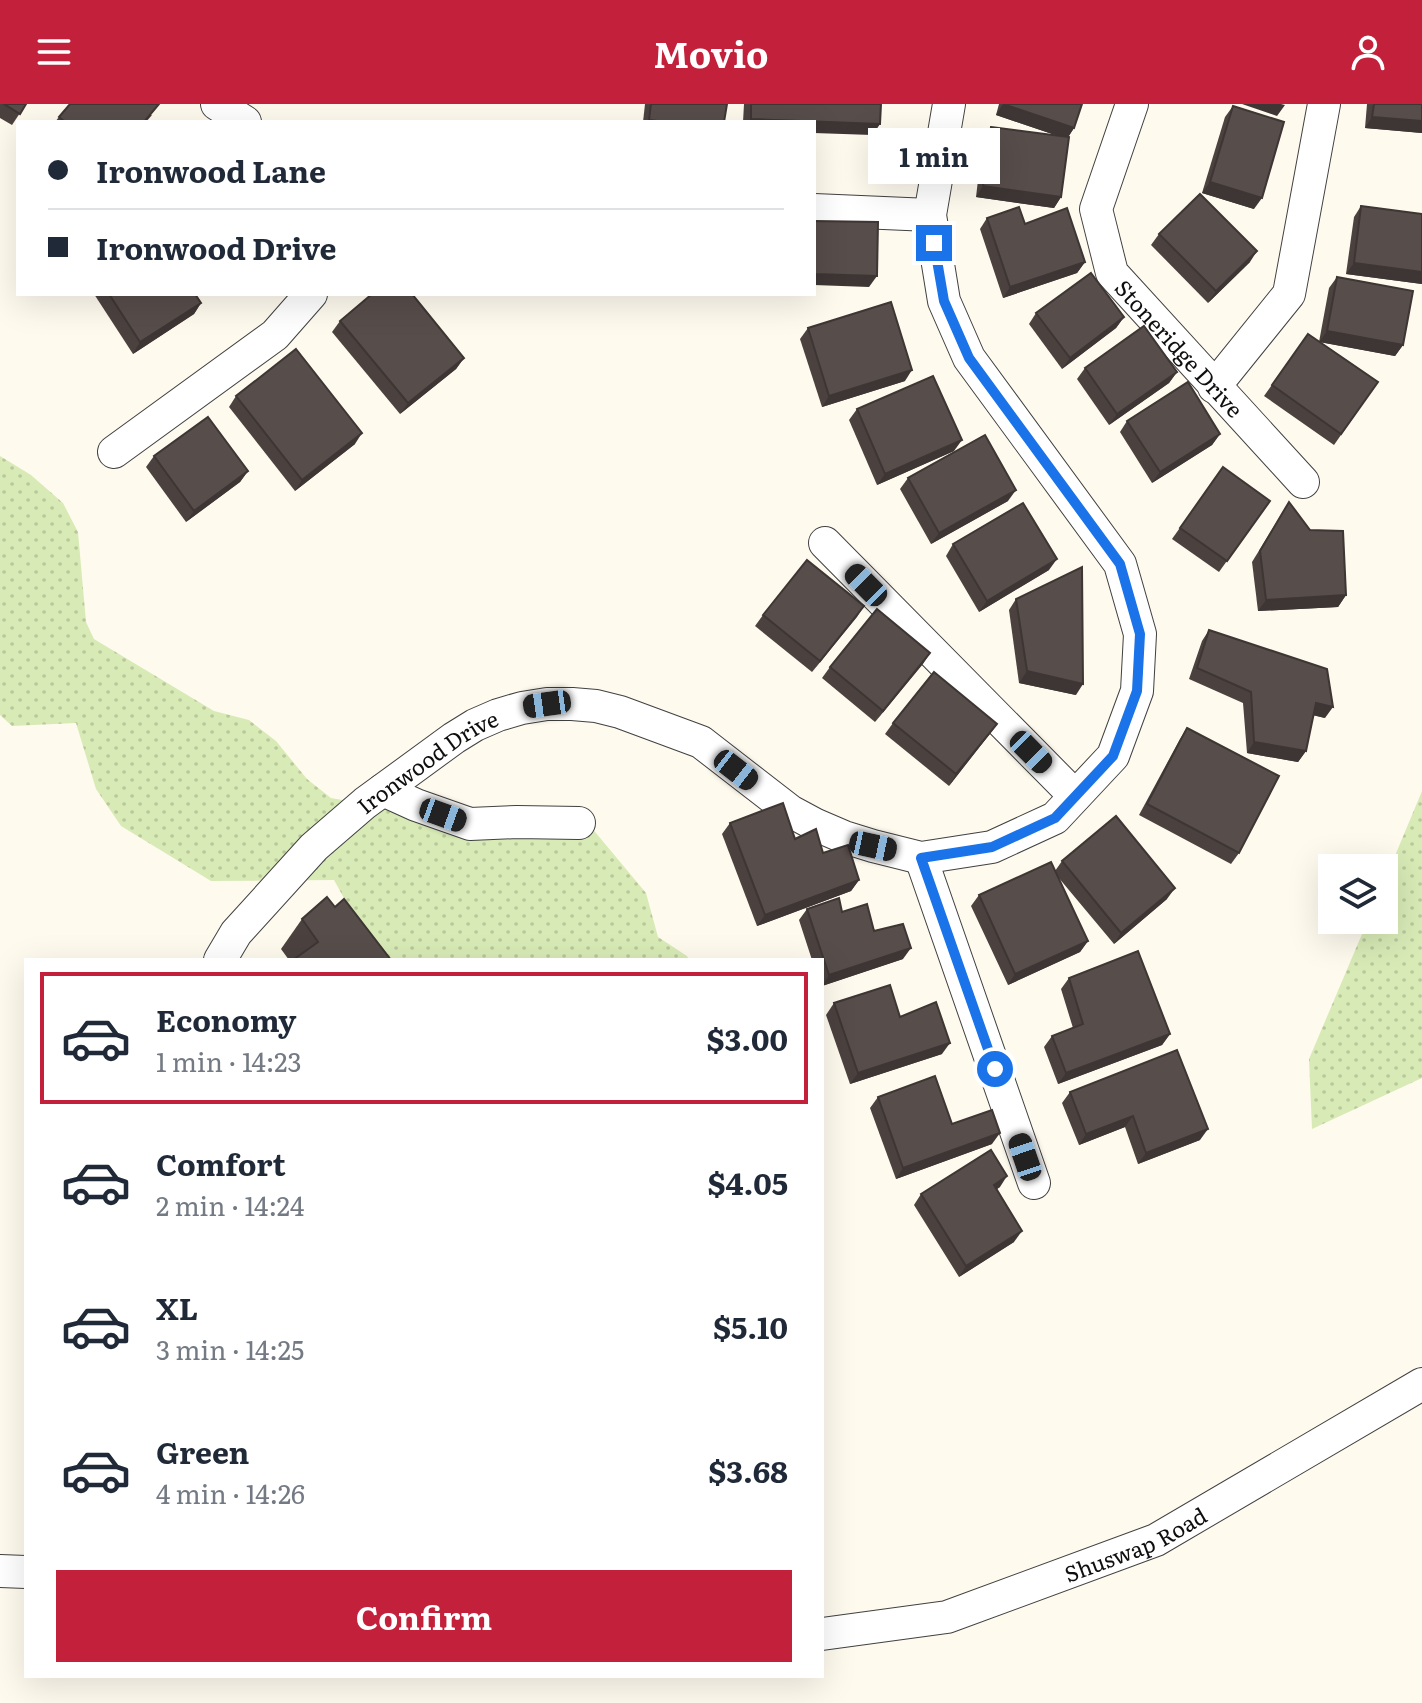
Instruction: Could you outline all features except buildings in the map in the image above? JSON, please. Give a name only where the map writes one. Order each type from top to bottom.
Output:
[{"type":"street","points":[[217,104],[242,120]]},
{"type":"street","name":"Ironwood Drive","points":[[221,958],[236,933],[314,847],[446,743],[475,725],[522,708],[547,704],[596,706],[701,742],[790,811],[816,825],[844,837],[921,858],[992,847],[1055,818],[1113,756],[1137,691],[1140,634],[1120,564],[969,358],[944,301],[930,215],[949,104]]},
{"type":"street","name":"Stoneridge Drive","points":[[1132,104],[1096,209],[1112,273],[1303,482]]},
{"type":"street","points":[[1214,387],[1289,294],[1324,104]]},
{"type":"street","points":[[816,210],[930,215]]},
{"type":"street","points":[[114,452],[275,335],[309,296]]},
{"type":"street","points":[[825,543],[1075,796]]},
{"type":"street","points":[[383,790],[470,824],[579,823]]},
{"type":"street","points":[[921,858],[1034,1183]]},
{"type":"street","name":"Shuswap Road","points":[[824,1634],[947,1617],[1156,1540],[1422,1384]]},
{"type":"street","points":[[0,1571],[24,1572]]},
{"type":"green space","points":[[0,456],[31,475],[63,503],[78,532],[86,622],[94,639],[214,711],[249,720],[276,741],[307,779],[331,798],[409,812],[591,827],[646,893],[658,937],[688,958],[377,958],[334,880],[211,881],[121,826],[96,789],[76,723],[12,726],[0,715]]},
{"type":"green space","points":[[1422,791],[1422,1078],[1312,1129],[1309,1059],[1362,934],[1398,934],[1396,854]]},
{"type":"route","points":[[934,243],[944,301],[969,358],[1120,564],[1140,634],[1137,691],[1113,756],[1055,818],[992,847],[921,858],[995,1069]]}]
